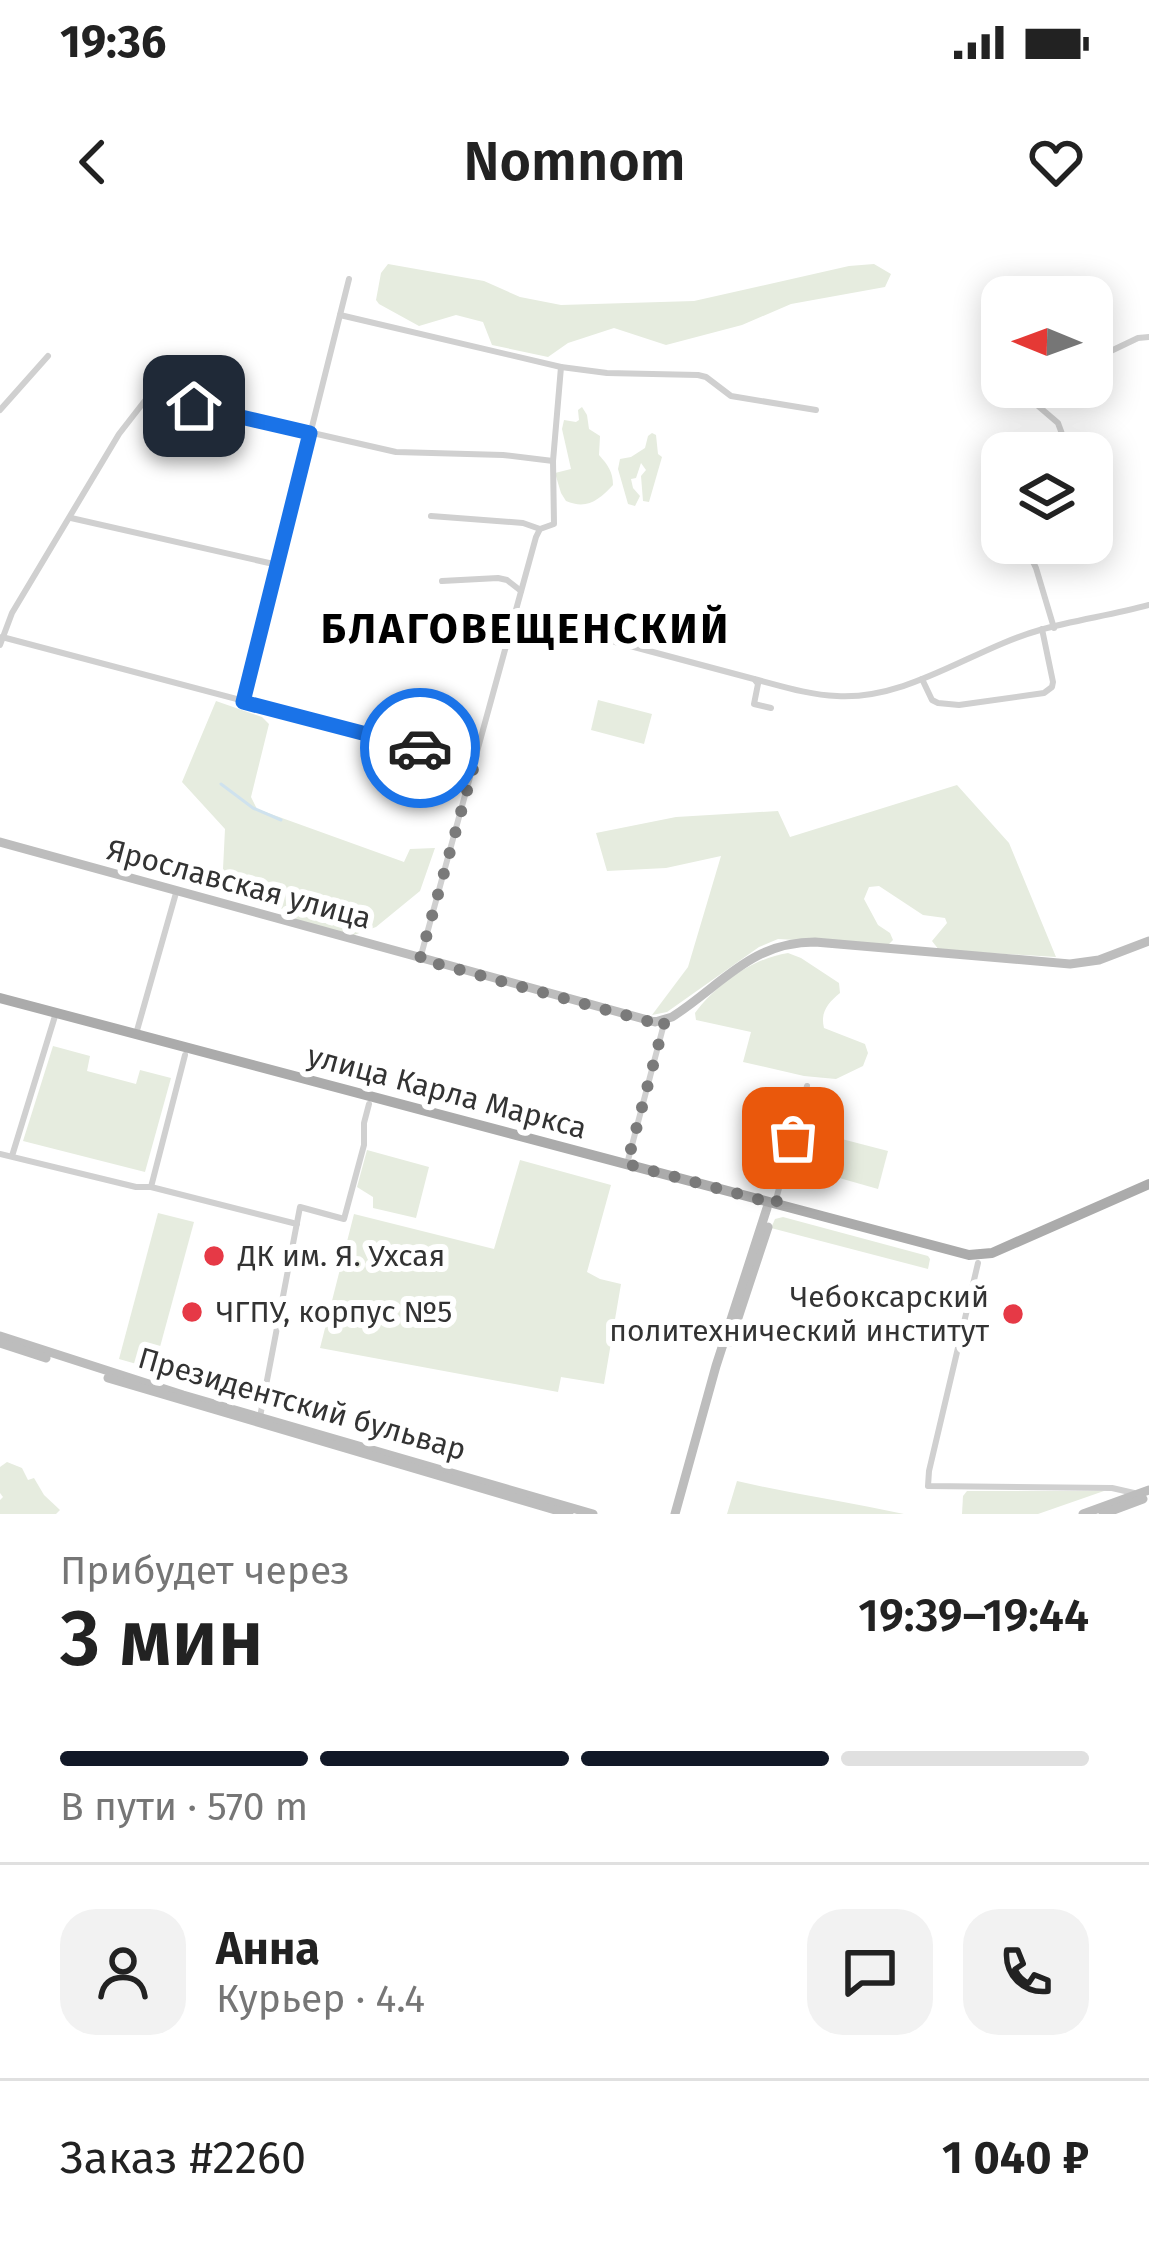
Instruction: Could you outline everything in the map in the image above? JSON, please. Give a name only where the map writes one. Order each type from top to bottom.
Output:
[{"type":"main road","name":"улица Карла Маркса","points":[[0,998],[185,1055],[977,1260]]},
{"type":"main road","name":"улица Карла Маркса","points":[[52,1013],[370,1101]]},
{"type":"main road","points":[[977,1260],[989,1262],[1149,1188]]},
{"type":"street","points":[[243,702],[350,279]]},
{"type":"street","points":[[340,315],[561,367],[706,377],[731,396],[816,410]]},
{"type":"street","points":[[1113,350],[1149,337]]},
{"type":"street","points":[[0,410],[48,356]]},
{"type":"street","points":[[431,516],[524,523],[540,529],[554,524],[553,461],[561,367]]},
{"type":"street","points":[[475,762],[113,664],[1,641],[12,614],[119,434],[141,403],[155,397],[396,452],[553,461]]},
{"type":"street","points":[[1040,408],[1061,432]]},
{"type":"street","points":[[71,518],[278,565]]},
{"type":"street","points":[[420,959],[540,529]]},
{"type":"street","points":[[1034,564],[1054,628]]},
{"type":"street","points":[[442,581],[498,578],[521,591]]},
{"type":"street","points":[[514,615],[814,694],[851,697],[884,692],[1042,629],[1149,605]]},
{"type":"street","points":[[922,678],[932,700],[949,705],[1044,693],[1053,682],[1042,629]]},
{"type":"street","points":[[754,679],[758,684],[754,704],[771,708]]},
{"type":"street","name":"Ярославская улица","points":[[0,842],[647,1021],[665,1020]]},
{"type":"street","points":[[136,1034],[176,893]]},
{"type":"street","points":[[626,1167],[665,1020],[759,953],[782,944],[815,942],[1070,964],[1099,960],[1149,941]]},
{"type":"street","points":[[12,1157],[52,1013]]},
{"type":"street","points":[[151,1186],[185,1055]]},
{"type":"street","points":[[677,1514],[806,1086]]},
{"type":"street","points":[[259,1420],[300,1207],[344,1219],[364,1145],[370,1101]]},
{"type":"street","points":[[0,1154],[297,1224]]},
{"type":"street","points":[[977,1260],[928,1486],[1112,1488],[1146,1494]]},
{"type":"street","name":"Президентский бульвар","points":[[0,1339],[569,1514]]},
{"type":"street","name":"Президентский бульвар","points":[[291,1430],[592,1514]]},
{"type":"street","points":[[1083,1514],[1146,1494]]},
{"type":"street","points":[[1102,1514],[1146,1494]]},
{"type":"shaded area","points":[[388,264],[484,281],[520,297],[561,305],[694,301],[849,266],[874,264],[891,274],[885,287],[791,304],[742,325],[666,345],[614,328],[568,343],[548,357],[492,345],[483,322],[456,315],[419,326],[379,304],[381,273]]},
{"type":"shaded area","points":[[582,407],[589,429],[600,436],[599,455],[613,485],[586,504],[566,501],[555,473],[571,469],[562,429],[564,420],[579,420]]},
{"type":"shaded area","points":[[652,433],[662,457],[649,502],[643,501],[641,476],[646,470],[641,463],[636,478],[631,479],[640,496],[635,506],[628,504],[618,469],[620,459],[645,448]]},
{"type":"shaded area","points":[[598,700],[652,714],[644,744],[591,730]]},
{"type":"shaded area","points":[[216,701],[262,717],[269,724],[251,797],[257,809],[404,862],[410,849],[435,848],[420,891],[376,927],[351,936],[294,921],[280,907],[222,889],[225,829],[182,782]]},
{"type":"shaded area","points":[[957,785],[1009,843],[1056,957],[939,950],[932,941],[947,923],[945,918],[923,915],[879,886],[869,887],[864,899],[878,925],[890,933],[893,940],[888,945],[778,939],[759,947],[667,1012],[652,1015],[688,967],[721,856],[666,868],[607,871],[596,833],[676,817],[778,811],[790,837]]},
{"type":"shaded area","points":[[788,953],[839,983],[840,993],[824,1013],[824,1028],[865,1044],[868,1053],[863,1066],[836,1079],[743,1062],[751,1032],[696,1020],[695,1013],[704,1002],[736,974]]},
{"type":"shaded area","points":[[53,1046],[90,1056],[87,1071],[136,1084],[140,1070],[171,1078],[145,1172],[23,1141]]},
{"type":"shaded area","points":[[807,1130],[888,1151],[878,1189],[797,1166]]},
{"type":"shaded area","points":[[367,1150],[429,1167],[416,1218],[373,1208],[373,1197],[357,1187]]},
{"type":"shaded area","points":[[520,1160],[611,1185],[587,1272],[621,1284],[604,1384],[561,1377],[558,1392],[320,1348],[354,1214],[494,1249]]},
{"type":"shaded area","points":[[158,1213],[194,1222],[154,1369],[119,1359]]},
{"type":"shaded area","points":[[783,1217],[928,1256],[928,1269],[771,1228],[775,1219]]},
{"type":"shaded area","points":[[7,1462],[22,1468],[28,1480],[34,1478],[60,1510],[56,1514],[0,1514],[0,1467]]},
{"type":"shaded area","points":[[737,1481],[778,1490],[904,1514],[727,1514]]},
{"type":"shaded area","points":[[967,1491],[1104,1491],[1038,1514],[962,1514]]},
{"type":"waterway","points":[[221,784],[253,808],[281,820]]},
{"type":"way so far","points":[[420,748],[475,762],[420,959],[647,1021],[665,1020],[627,1164],[776,1204],[793,1138]]},
{"type":"place","name":"ДК им. Я. Ухсая","points":[[214,1256]]},
{"type":"place","name":"ЧГПУ, корпус №5","points":[[192,1312]]},
{"type":"place","name":"Чебоксарский политехнический институт","points":[[1013,1314]]},
{"type":"district","name":"БЛАГОВЕЩЕНСКИЙ","points":[[526,628]]},
{"type":"route","points":[[194,406],[310,433],[243,702],[420,748]]}]
